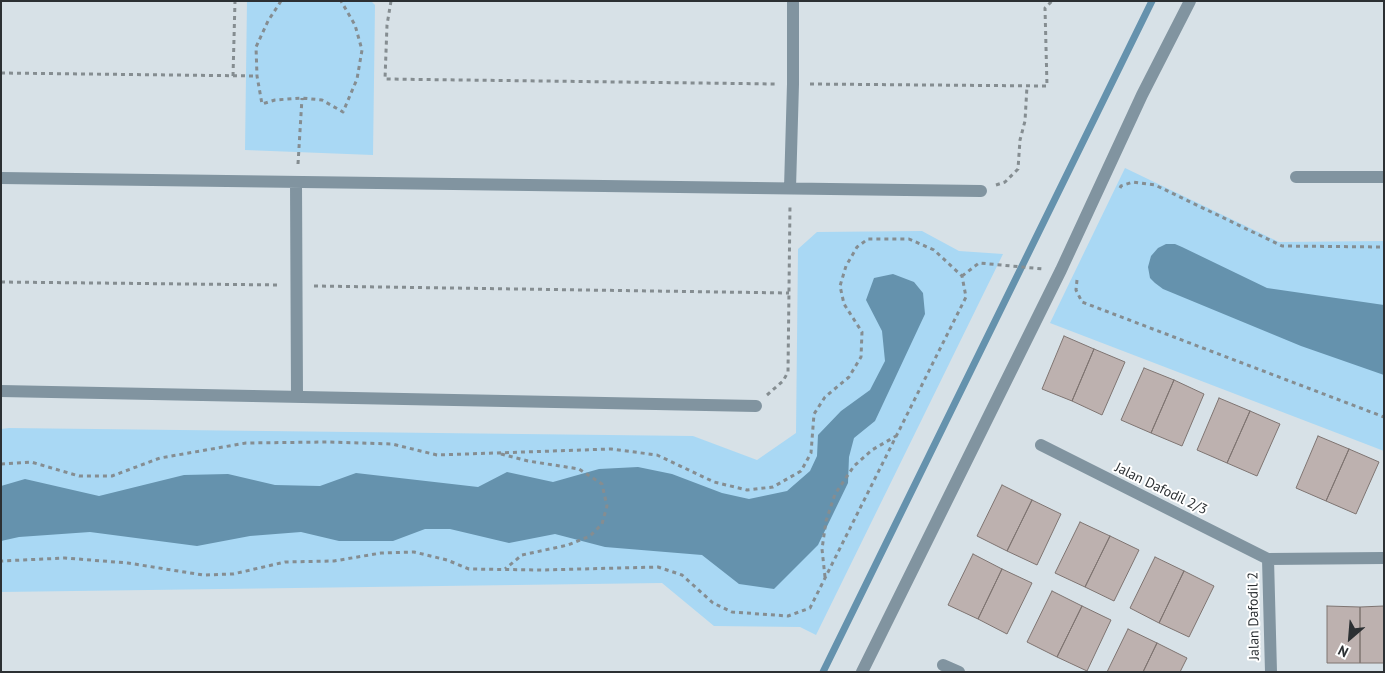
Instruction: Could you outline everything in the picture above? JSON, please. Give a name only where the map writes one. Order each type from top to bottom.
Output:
[{"type":"street","points":[[790,188],[793,1]]},
{"type":"street","points":[[862,672],[1061,270],[1142,95],[1190,1]]},
{"type":"street","points":[[1296,177],[1384,176]]},
{"type":"street","points":[[1,178],[981,191]]},
{"type":"street","points":[[296,182],[297,397]]},
{"type":"street","points":[[1,391],[756,406]]},
{"type":"street","name":"Jalan Dafodil 2/3","points":[[1041,445],[1268,558]]},
{"type":"street","points":[[1268,558],[1384,558]]},
{"type":"street","name":"Jalan Dafodil 2","points":[[1268,558],[1271,672]]},
{"type":"street","points":[[944,665],[959,672]]},
{"type":"path","points":[[233,76],[235,1]]},
{"type":"path","points":[[281,1],[268,21],[256,47],[257,76],[262,104],[275,100],[302,98],[322,100],[343,112],[357,78],[362,50],[355,25],[341,1]]},
{"type":"path","points":[[391,1],[387,24],[385,79],[1027,86],[1046,86],[1045,8],[1052,1]]},
{"type":"path","points":[[1,72],[257,76]]},
{"type":"path","points":[[981,191],[1005,182],[1018,169],[1020,140],[1025,121],[1027,86]]},
{"type":"path","points":[[296,182],[302,98]]},
{"type":"path","points":[[1116,195],[1121,186],[1133,182],[1155,185],[1282,246],[1384,248]]},
{"type":"path","points":[[756,406],[783,381],[788,372],[790,188]]},
{"type":"path","points":[[1,464],[31,462],[79,476],[112,476],[160,458],[246,443],[336,442],[392,444],[437,455],[611,449],[657,455],[714,482],[747,490],[773,486],[801,471],[811,453],[814,414],[825,397],[849,378],[861,357],[862,332],[844,304],[840,286],[846,266],[857,247],[868,239],[909,239],[934,250],[962,276],[966,297],[810,608],[788,616],[732,612],[713,603],[682,574],[658,567],[469,569],[447,560],[414,552],[381,553],[334,561],[285,562],[233,574],[203,575],[128,563],[65,558],[1,561]]},
{"type":"path","points":[[962,276],[979,262],[1051,270]]},
{"type":"path","points":[[1079,272],[1076,290],[1082,302],[1384,416]]},
{"type":"path","points":[[1,282],[789,293]]},
{"type":"path","points":[[825,578],[822,549],[826,521],[835,494],[854,466],[872,450],[896,436]]},
{"type":"path","points":[[498,453],[528,461],[580,469],[602,484],[607,506],[602,524],[590,536],[568,545],[522,556],[504,570]]},
{"type":"shaded area","points":[[247,1],[371,1],[375,5],[373,155],[245,150]]},
{"type":"shaded area","points":[[1125,168],[1279,242],[1384,241],[1384,451],[1050,323]]},
{"type":"shaded area","points":[[922,231],[959,251],[1003,254],[816,635],[800,627],[714,626],[662,583],[1,592],[1,429],[693,436],[757,460],[796,433],[798,249],[817,232]]},
{"type":"shaded area","points":[[1166,244],[1175,244],[1182,247],[1267,288],[1384,305],[1384,375],[1301,346],[1163,289],[1150,278],[1148,267],[1151,256],[1158,248]]},
{"type":"shaded area","points":[[893,274],[914,282],[923,293],[925,314],[875,421],[854,438],[849,457],[848,483],[818,545],[774,589],[739,584],[702,555],[605,547],[555,534],[509,543],[450,529],[425,529],[393,541],[339,541],[301,532],[250,536],[197,546],[90,532],[19,537],[1,541],[1,486],[25,479],[99,496],[184,475],[228,474],[275,485],[320,486],[356,473],[478,487],[507,472],[553,482],[599,469],[638,467],[672,474],[722,493],[749,499],[787,491],[810,471],[817,456],[818,435],[841,411],[870,390],[885,361],[882,331],[866,300],[874,278]]},
{"type":"building","points":[[1064,336],[1094,349],[1072,401],[1042,389]]},
{"type":"building","points":[[1094,349],[1125,362],[1102,415],[1072,401]]},
{"type":"building","points":[[1144,368],[1174,380],[1151,433],[1121,420]]},
{"type":"building","points":[[1174,380],[1204,394],[1182,446],[1151,433]]},
{"type":"building","points":[[1219,398],[1250,411],[1227,463],[1197,450]]},
{"type":"building","points":[[1250,411],[1280,424],[1257,476],[1227,463]]},
{"type":"building","points":[[1318,436],[1349,449],[1326,501],[1296,488]]},
{"type":"building","points":[[1349,449],[1379,462],[1356,514],[1326,501]]},
{"type":"building","points":[[1002,485],[1032,500],[1007,551],[977,536]]},
{"type":"building","points":[[1032,500],[1061,514],[1037,565],[1007,551]]},
{"type":"building","points":[[1080,522],[1110,536],[1085,587],[1055,573]]},
{"type":"building","points":[[1110,536],[1139,550],[1114,601],[1085,587]]},
{"type":"building","points":[[973,554],[1002,569],[978,619],[948,605]]},
{"type":"building","points":[[1155,557],[1184,571],[1159,623],[1130,608]]},
{"type":"building","points":[[1002,569],[1032,583],[1007,634],[978,619]]},
{"type":"building","points":[[1184,571],[1214,586],[1189,637],[1159,623]]},
{"type":"building","points":[[1052,591],[1082,606],[1057,657],[1027,642]]},
{"type":"building","points":[[1082,606],[1111,620],[1087,671],[1057,657]]},
{"type":"building","points":[[1327,606],[1360,607],[1360,663],[1327,663]]},
{"type":"building","points":[[1384,606],[1384,663],[1360,663],[1360,607]]},
{"type":"building","points":[[1128,629],[1157,643],[1143,672],[1107,672]]},
{"type":"building","points":[[1157,643],[1187,658],[1180,672],[1143,672]]},
{"type":"waterway","points":[[823,672],[1152,1]]}]
